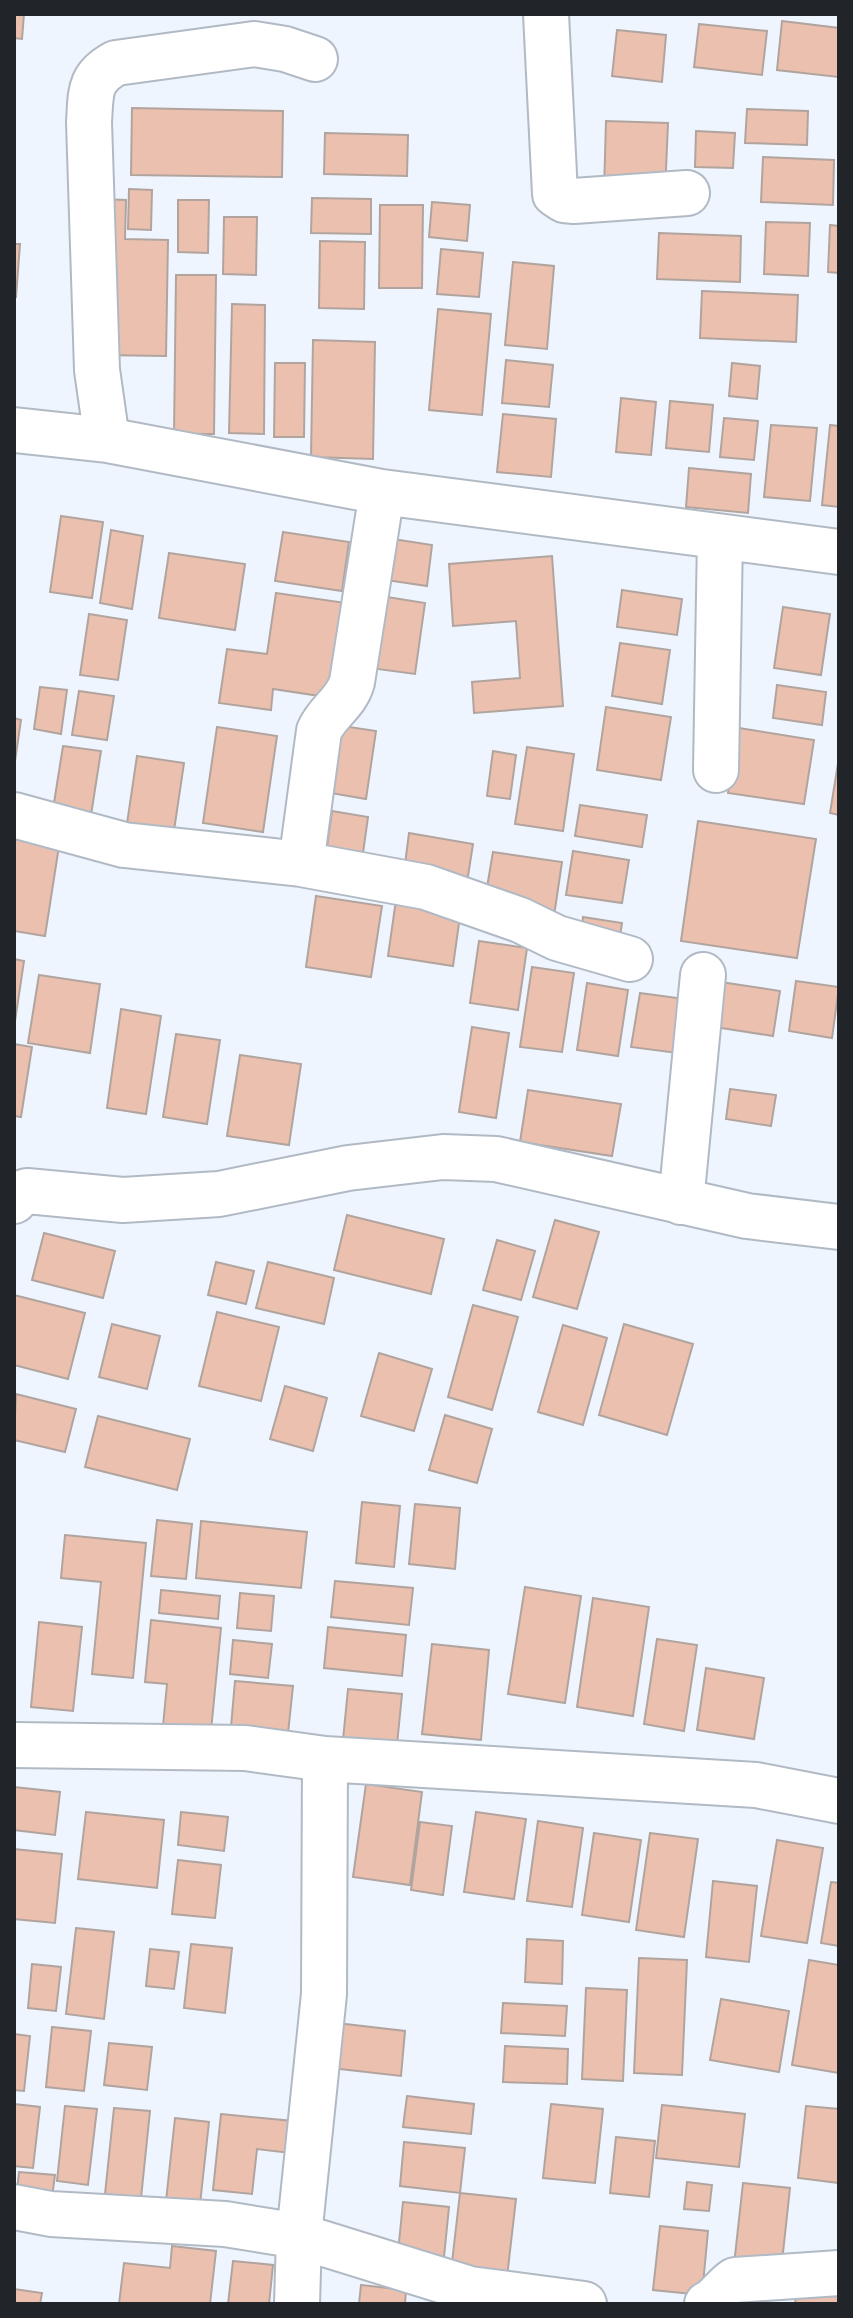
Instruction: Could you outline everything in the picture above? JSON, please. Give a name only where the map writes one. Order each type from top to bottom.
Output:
[{"type":"street","points":[[546,14],[555,194],[564,200],[574,201],[687,193]]},
{"type":"street","points":[[107,440],[97,370],[89,122],[91,92],[96,79],[116,63],[254,44],[285,49],[315,59]]},
{"type":"street","points":[[14,430],[107,440],[382,492],[839,552]]},
{"type":"street","points":[[301,864],[319,731],[325,717],[348,697],[352,682],[382,492]]},
{"type":"street","points":[[716,770],[720,537]]},
{"type":"street","points":[[14,815],[124,845],[301,864],[426,887],[520,920],[557,938],[630,959]]},
{"type":"street","points":[[681,1202],[703,975]]},
{"type":"street","points":[[14,1201],[17,1194],[27,1191],[123,1200],[219,1194],[348,1168],[471,1157],[496,1159],[747,1216],[839,1227]]},
{"type":"street","points":[[14,1745],[245,1748],[325,1759],[756,1785],[839,1801]]},
{"type":"street","points":[[297,2304],[299,2236],[324,1994],[325,1759]]},
{"type":"street","points":[[14,2207],[51,2214],[225,2224],[299,2236],[470,2289],[584,2304]]},
{"type":"street","points":[[707,2304],[735,2280],[839,2273]]},
{"type":"building","points":[[14,14],[24,14],[22,39],[14,38]]},
{"type":"building","points":[[782,21],[839,28],[838,77],[777,70]]},
{"type":"building","points":[[699,24],[767,31],[762,75],[694,67]]},
{"type":"building","points":[[617,30],[666,35],[662,82],[612,76]]},
{"type":"building","points":[[132,108],[283,111],[282,177],[131,175]]},
{"type":"building","points":[[747,109],[808,111],[807,145],[745,143]]},
{"type":"building","points":[[606,121],[668,123],[665,193],[604,191]]},
{"type":"building","points":[[696,131],[735,133],[733,168],[695,167]]},
{"type":"building","points":[[325,133],[408,135],[407,176],[324,174]]},
{"type":"building","points":[[763,157],[834,160],[833,205],[761,202]]},
{"type":"building","points":[[129,189],[152,190],[151,230],[128,229]]},
{"type":"building","points":[[312,198],[371,199],[371,234],[311,233]]},
{"type":"building","points":[[102,199],[126,200],[125,239],[168,240],[166,356],[99,355]]},
{"type":"building","points":[[178,200],[209,200],[208,253],[178,252]]},
{"type":"building","points":[[432,202],[470,205],[467,241],[429,237]]},
{"type":"building","points":[[380,205],[423,205],[422,288],[379,288]]},
{"type":"building","points":[[224,217],[257,217],[256,275],[223,274]]},
{"type":"building","points":[[766,222],[810,223],[808,276],[764,274]]},
{"type":"building","points":[[830,225],[839,226],[839,273],[828,272]]},
{"type":"building","points":[[659,233],[741,236],[740,282],[657,279]]},
{"type":"building","points":[[320,241],[365,242],[364,309],[319,308]]},
{"type":"building","points":[[14,244],[20,244],[16,297],[14,297]]},
{"type":"building","points":[[441,249],[483,253],[479,297],[437,294]]},
{"type":"building","points":[[513,262],[554,266],[547,349],[505,345]]},
{"type":"building","points":[[176,275],[216,275],[214,434],[174,434]]},
{"type":"building","points":[[702,291],[798,295],[796,342],[700,338]]},
{"type":"building","points":[[232,304],[265,305],[264,434],[229,433]]},
{"type":"building","points":[[438,309],[491,314],[482,415],[429,410]]},
{"type":"building","points":[[313,340],[375,342],[373,459],[311,457]]},
{"type":"building","points":[[506,360],[553,365],[549,407],[502,403]]},
{"type":"building","points":[[275,363],[305,363],[304,437],[274,437]]},
{"type":"building","points":[[732,363],[760,366],[757,399],[729,396]]},
{"type":"building","points":[[621,398],[656,402],[651,455],[616,452]]},
{"type":"building","points":[[670,401],[713,405],[709,452],[666,448]]},
{"type":"building","points":[[503,414],[556,419],[551,477],[497,472]]},
{"type":"building","points":[[724,418],[758,421],[754,460],[720,457]]},
{"type":"building","points":[[771,425],[817,428],[810,501],[764,497]]},
{"type":"building","points":[[830,425],[839,426],[839,507],[822,505]]},
{"type":"building","points":[[689,468],[751,474],[748,513],[686,507]]},
{"type":"building","points":[[61,516],[103,522],[92,598],[50,592]]},
{"type":"building","points":[[111,530],[143,536],[132,609],[100,603]]},
{"type":"building","points":[[283,532],[349,542],[342,591],[275,581]]},
{"type":"building","points":[[393,539],[432,545],[427,586],[386,580]]},
{"type":"building","points":[[169,553],[245,564],[235,630],[159,618]]},
{"type":"building","points":[[552,556],[563,706],[474,713],[472,682],[520,678],[516,621],[453,626],[449,564]]},
{"type":"building","points":[[622,590],[682,599],[677,635],[617,627]]},
{"type":"building","points":[[276,593],[346,603],[333,698],[273,689],[271,710],[219,703],[227,649],[267,654]]},
{"type":"building","points":[[381,596],[425,603],[415,674],[370,668]]},
{"type":"building","points":[[783,607],[830,614],[821,675],[774,668]]},
{"type":"building","points":[[89,614],[127,620],[118,680],[80,675]]},
{"type":"building","points":[[620,643],[670,650],[662,704],[612,696]]},
{"type":"building","points":[[777,685],[826,692],[822,725],[773,718]]},
{"type":"building","points":[[40,687],[67,690],[61,734],[34,729]]},
{"type":"building","points":[[79,691],[114,696],[107,740],[72,735]]},
{"type":"building","points":[[606,707],[671,717],[661,780],[597,770]]},
{"type":"building","points":[[14,718],[21,720],[14,768]]},
{"type":"building","points":[[336,725],[376,731],[366,799],[325,792]]},
{"type":"building","points":[[217,727],[277,736],[263,832],[203,823]]},
{"type":"building","points":[[739,728],[814,740],[804,804],[728,793]]},
{"type":"building","points":[[63,746],[101,751],[89,828],[51,822]]},
{"type":"building","points":[[527,747],[574,754],[563,831],[515,824]]},
{"type":"building","points":[[493,751],[516,755],[510,799],[487,796]]},
{"type":"building","points":[[137,756],[184,763],[172,844],[125,837]]},
{"type":"building","points":[[839,757],[839,815],[830,813]]},
{"type":"building","points":[[580,805],[647,815],[642,847],[575,836]]},
{"type":"building","points":[[332,811],[368,817],[362,860],[326,854]]},
{"type":"building","points":[[698,821],[816,839],[797,958],[681,941]]},
{"type":"building","points":[[409,833],[473,844],[466,889],[403,880]]},
{"type":"building","points":[[14,839],[59,846],[45,936],[14,931]]},
{"type":"building","points":[[573,851],[629,860],[622,903],[566,895]]},
{"type":"building","points":[[493,852],[562,862],[554,916],[484,905]]},
{"type":"building","points":[[316,896],[382,906],[371,977],[306,967]]},
{"type":"building","points":[[396,900],[461,909],[453,966],[388,956]]},
{"type":"building","points":[[583,917],[622,923],[618,949],[580,943]]},
{"type":"building","points":[[479,941],[527,948],[518,1010],[470,1003]]},
{"type":"building","points":[[14,959],[24,961],[14,1028]]},
{"type":"building","points":[[532,967],[574,973],[562,1052],[520,1047]]},
{"type":"building","points":[[39,975],[100,984],[90,1053],[28,1043]]},
{"type":"building","points":[[714,981],[780,991],[773,1036],[708,1026]]},
{"type":"building","points":[[796,981],[839,987],[832,1038],[789,1031]]},
{"type":"building","points":[[587,983],[628,990],[618,1056],[577,1050]]},
{"type":"building","points":[[640,993],[685,999],[677,1053],[631,1047]]},
{"type":"building","points":[[121,1009],[161,1016],[146,1114],[107,1108]]},
{"type":"building","points":[[472,1027],[509,1033],[496,1118],[459,1112]]},
{"type":"building","points":[[176,1034],[220,1040],[207,1124],[163,1117]]},
{"type":"building","points":[[14,1044],[32,1047],[21,1117],[14,1116]]},
{"type":"building","points":[[240,1055],[301,1064],[289,1145],[227,1136]]},
{"type":"building","points":[[730,1089],[776,1095],[771,1126],[726,1119]]},
{"type":"building","points":[[528,1090],[621,1104],[612,1156],[520,1142]]},
{"type":"building","points":[[347,1215],[444,1239],[431,1294],[334,1270]]},
{"type":"building","points":[[555,1220],[599,1232],[577,1309],[533,1297]]},
{"type":"building","points":[[44,1233],[115,1251],[103,1298],[32,1280]]},
{"type":"building","points":[[497,1240],[535,1251],[521,1300],[483,1290]]},
{"type":"building","points":[[216,1262],[254,1271],[246,1304],[208,1295]]},
{"type":"building","points":[[268,1262],[334,1278],[324,1324],[256,1308]]},
{"type":"building","points":[[14,1295],[85,1313],[68,1379],[14,1365]]},
{"type":"building","points":[[473,1305],[518,1317],[492,1410],[448,1397]]},
{"type":"building","points":[[217,1312],[279,1327],[261,1401],[199,1386]]},
{"type":"building","points":[[112,1324],[160,1336],[147,1389],[99,1377]]},
{"type":"building","points":[[624,1324],[693,1344],[667,1435],[599,1415]]},
{"type":"building","points":[[563,1325],[607,1338],[583,1425],[538,1412]]},
{"type":"building","points":[[379,1353],[432,1369],[414,1431],[361,1416]]},
{"type":"building","points":[[285,1386],[327,1398],[313,1451],[270,1439]]},
{"type":"building","points":[[16,1394],[76,1409],[65,1452],[14,1440]]},
{"type":"building","points":[[445,1415],[492,1429],[477,1483],[429,1470]]},
{"type":"building","points":[[98,1416],[190,1439],[177,1490],[85,1467]]},
{"type":"building","points":[[362,1502],[400,1506],[394,1567],[356,1563]]},
{"type":"building","points":[[415,1504],[460,1508],[455,1569],[409,1564]]},
{"type":"building","points":[[157,1520],[192,1524],[186,1579],[151,1576]]},
{"type":"building","points":[[201,1521],[307,1532],[301,1588],[196,1578]]},
{"type":"building","points":[[65,1535],[146,1543],[133,1678],[92,1674],[101,1582],[61,1578]]},
{"type":"building","points":[[335,1581],[413,1588],[409,1625],[331,1617]]},
{"type":"building","points":[[525,1587],[581,1596],[565,1703],[508,1694]]},
{"type":"building","points":[[161,1590],[220,1596],[218,1619],[159,1613]]},
{"type":"building","points":[[240,1593],[274,1596],[271,1631],[237,1628]]},
{"type":"building","points":[[593,1598],[649,1607],[633,1716],[577,1707]]},
{"type":"building","points":[[151,1620],[221,1628],[211,1731],[163,1726],[167,1684],[145,1682]]},
{"type":"building","points":[[39,1622],[82,1627],[73,1711],[31,1707]]},
{"type":"building","points":[[328,1627],[406,1635],[402,1676],[324,1668]]},
{"type":"building","points":[[657,1639],[697,1645],[684,1731],[644,1724]]},
{"type":"building","points":[[233,1640],[272,1644],[268,1678],[230,1674]]},
{"type":"building","points":[[432,1644],[489,1650],[481,1740],[422,1734]]},
{"type":"building","points":[[706,1668],[764,1678],[754,1739],[697,1730]]},
{"type":"building","points":[[235,1681],[293,1686],[287,1743],[230,1738]]},
{"type":"building","points":[[348,1689],[402,1694],[396,1755],[342,1750]]},
{"type":"building","points":[[366,1784],[422,1792],[410,1885],[353,1877]]},
{"type":"building","points":[[14,1787],[60,1792],[55,1835],[14,1830]]},
{"type":"building","points":[[86,1812],[164,1820],[157,1888],[78,1879]]},
{"type":"building","points":[[181,1812],[228,1817],[224,1851],[178,1845]]},
{"type":"building","points":[[476,1812],[526,1819],[514,1899],[464,1892]]},
{"type":"building","points":[[538,1821],[583,1828],[572,1907],[527,1901]]},
{"type":"building","points":[[420,1822],[452,1826],[443,1895],[411,1890]]},
{"type":"building","points":[[594,1833],[641,1840],[629,1922],[582,1915]]},
{"type":"building","points":[[650,1833],[698,1839],[684,1937],[636,1930]]},
{"type":"building","points":[[777,1840],[823,1848],[807,1943],[761,1936]]},
{"type":"building","points":[[14,1849],[62,1854],[55,1923],[14,1919]]},
{"type":"building","points":[[178,1860],[221,1865],[215,1918],[172,1914]]},
{"type":"building","points":[[713,1881],[757,1886],[749,1962],[706,1957]]},
{"type":"building","points":[[831,1882],[839,1883],[839,1946],[821,1943]]},
{"type":"building","points":[[76,1928],[114,1932],[104,2019],[66,2014]]},
{"type":"building","points":[[527,1939],[563,1941],[562,1984],[525,1982]]},
{"type":"building","points":[[191,1944],[232,1948],[225,2013],[184,2008]]},
{"type":"building","points":[[150,1949],[179,1952],[174,1989],[146,1986]]},
{"type":"building","points":[[639,1958],[687,1960],[682,2075],[634,2073]]},
{"type":"building","points":[[809,1960],[839,1965],[839,2073],[792,2065]]},
{"type":"building","points":[[32,1964],[61,1967],[56,2011],[28,2008]]},
{"type":"building","points":[[586,1988],[627,1990],[623,2081],[582,2079]]},
{"type":"building","points":[[721,1999],[789,2011],[779,2072],[710,2060]]},
{"type":"building","points":[[503,2003],[567,2006],[565,2036],[501,2033]]},
{"type":"building","points":[[328,2022],[405,2031],[401,2076],[323,2067]]},
{"type":"building","points":[[52,2027],[91,2031],[84,2091],[46,2087]]},
{"type":"building","points":[[14,2034],[30,2036],[24,2091],[14,2090]]},
{"type":"building","points":[[109,2043],[152,2047],[147,2090],[104,2085]]},
{"type":"building","points":[[505,2046],[568,2049],[567,2084],[503,2082]]},
{"type":"building","points":[[407,2096],[474,2104],[471,2134],[403,2127]]},
{"type":"building","points":[[14,2104],[40,2107],[33,2168],[14,2166]]},
{"type":"building","points":[[551,2104],[603,2109],[595,2183],[543,2178]]},
{"type":"building","points":[[662,2105],[745,2114],[739,2167],[656,2158]]},
{"type":"building","points":[[65,2106],[97,2109],[88,2185],[57,2181]]},
{"type":"building","points":[[806,2106],[839,2109],[839,2183],[798,2178]]},
{"type":"building","points":[[114,2108],[150,2111],[141,2198],[105,2194]]},
{"type":"building","points":[[221,2114],[293,2121],[290,2153],[257,2149],[252,2194],[213,2190]]},
{"type":"building","points":[[175,2118],[209,2122],[200,2204],[166,2201]]},
{"type":"building","points":[[616,2137],[655,2141],[649,2197],[610,2193]]},
{"type":"building","points":[[404,2142],[465,2148],[460,2193],[400,2186]]},
{"type":"building","points":[[19,2172],[55,2175],[51,2205],[16,2201]]},
{"type":"building","points":[[687,2182],[712,2185],[709,2211],[684,2209]]},
{"type":"building","points":[[743,2183],[790,2188],[781,2271],[734,2265]]},
{"type":"building","points":[[460,2193],[516,2199],[507,2277],[451,2271]]},
{"type":"building","points":[[403,2202],[449,2207],[443,2267],[397,2263]]},
{"type":"building","points":[[660,2226],[708,2231],[702,2295],[653,2290]]},
{"type":"building","points":[[172,2246],[216,2251],[210,2304],[119,2304],[124,2263],[170,2268]]},
{"type":"building","points":[[233,2261],[273,2265],[269,2304],[228,2304]]},
{"type":"building","points":[[797,2284],[839,2288],[839,2304],[795,2304]]},
{"type":"building","points":[[361,2285],[406,2290],[405,2304],[359,2304]]},
{"type":"building","points":[[14,2289],[42,2293],[40,2304],[14,2304]]}]
